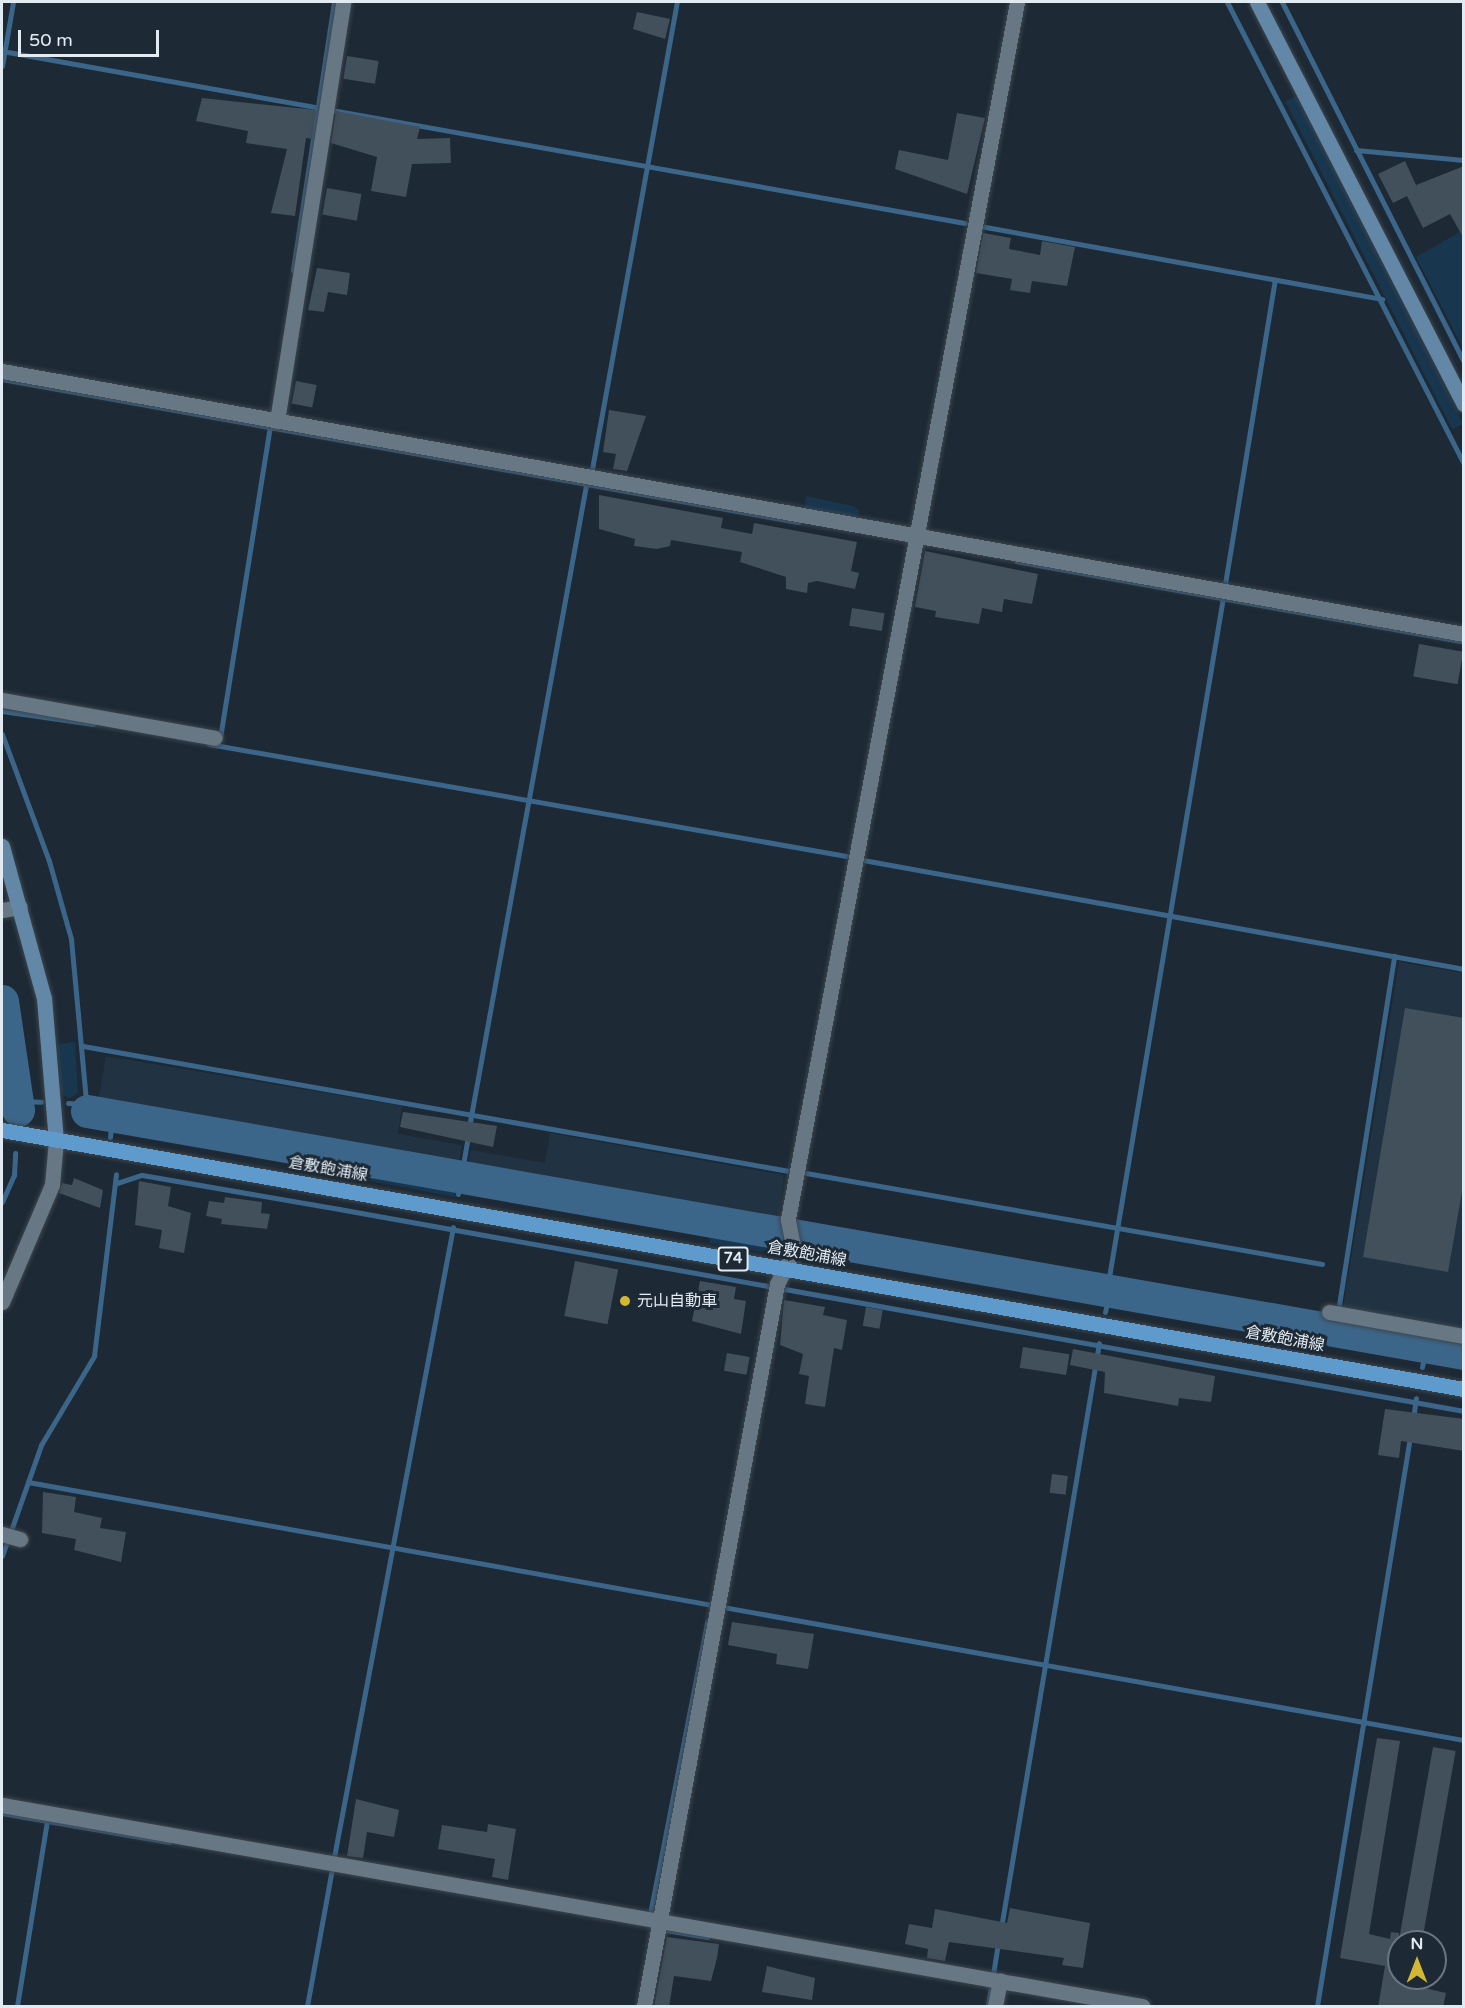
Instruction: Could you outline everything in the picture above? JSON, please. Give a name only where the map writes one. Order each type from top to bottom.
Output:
[{"type":"main road","name":"倉敷飽浦線","points":[[2,1130],[1464,1389]]},
{"type":"street","points":[[277,421],[343,2]]},
{"type":"street","points":[[644,2007],[655,1923],[719,1605],[776,1289],[795,1243],[789,1225],[915,535],[1017,2]]},
{"type":"street","points":[[1257,2],[1464,404]]},
{"type":"street","points":[[2,371],[1464,634]]},
{"type":"street","points":[[2,700],[215,738]]},
{"type":"street","points":[[2,846],[44,998],[56,1140],[52,1185],[2,1302]]},
{"type":"street","points":[[2,910],[20,907]]},
{"type":"street","points":[[1335,1313],[1464,1336]]},
{"type":"street","points":[[2,1805],[996,1987],[1142,2007]]},
{"type":"shaded area","points":[[1296,96],[1463,424],[1452,429],[1285,101]]},
{"type":"shaded area","points":[[1463,230],[1463,348],[1416,257]]},
{"type":"shaded area","points":[[806,496],[853,506],[859,510],[857,520],[804,510]]},
{"type":"shaded area","points":[[1399,962],[1463,973],[1463,1329],[1343,1308]]},
{"type":"shaded area","points":[[75,1042],[78,1093],[69,1099],[61,1092],[57,1044]]},
{"type":"shaded area","points":[[106,1056],[402,1106],[398,1134],[462,1145],[459,1163],[98,1102]]},
{"type":"shaded area","points":[[550,1133],[784,1175],[778,1224],[506,1175],[506,1170],[469,1163],[471,1150],[545,1163]]},
{"type":"shaded area","points":[[372,1169],[458,1183],[455,1197],[370,1181]]},
{"type":"shaded area","points":[[711,1228],[752,1234],[778,1243],[763,1252],[709,1243]]},
{"type":"building","points":[[637,12],[670,19],[665,39],[633,29]]},
{"type":"building","points":[[347,56],[379,61],[375,84],[343,79]]},
{"type":"building","points":[[202,98],[316,110],[312,139],[306,138],[295,216],[271,213],[287,149],[246,143],[248,131],[196,121]]},
{"type":"building","points":[[336,111],[420,127],[417,139],[450,138],[451,163],[412,164],[406,197],[371,191],[377,157],[331,143]]},
{"type":"building","points":[[957,113],[985,118],[967,194],[895,169],[899,150],[948,160]]},
{"type":"building","points":[[1405,161],[1416,185],[1464,166],[1464,239],[1450,214],[1423,228],[1407,196],[1393,203],[1378,174]]},
{"type":"building","points":[[327,188],[361,194],[357,221],[322,215]]},
{"type":"building","points":[[983,233],[1011,238],[1009,249],[1040,255],[1042,241],[1075,247],[1067,286],[1032,281],[1030,293],[1010,290],[1012,279],[976,273]]},
{"type":"building","points":[[317,268],[350,273],[347,295],[328,292],[324,312],[308,310]]},
{"type":"building","points":[[296,381],[317,385],[312,408],[292,404]]},
{"type":"building","points":[[609,410],[646,416],[627,471],[613,469],[616,454],[603,452]]},
{"type":"building","points":[[599,495],[723,518],[721,528],[752,534],[754,523],[857,542],[851,571],[859,573],[855,589],[817,581],[808,583],[807,593],[786,589],[786,577],[740,562],[742,552],[671,540],[670,546],[657,549],[634,546],[635,539],[599,529]]},
{"type":"building","points":[[925,551],[1038,574],[1032,604],[1004,599],[1002,612],[982,608],[979,624],[935,617],[936,611],[915,607]]},
{"type":"building","points":[[852,608],[885,613],[882,631],[849,626]]},
{"type":"building","points":[[1419,644],[1463,652],[1458,684],[1413,676]]},
{"type":"building","points":[[1405,1008],[1464,1018],[1464,1180],[1448,1272],[1363,1257]]},
{"type":"building","points":[[403,1112],[497,1126],[493,1147],[400,1127]]},
{"type":"building","points":[[74,1178],[103,1190],[100,1208],[59,1193],[62,1183],[72,1185]]},
{"type":"building","points":[[139,1181],[171,1187],[168,1206],[191,1213],[184,1253],[159,1248],[162,1230],[135,1225]]},
{"type":"building","points":[[225,1197],[262,1202],[261,1213],[270,1214],[267,1229],[221,1224],[222,1219],[206,1216],[209,1201],[224,1203]]},
{"type":"building","points":[[575,1261],[618,1269],[608,1324],[564,1316]]},
{"type":"building","points":[[700,1281],[736,1287],[734,1299],[746,1301],[741,1334],[692,1321]]},
{"type":"building","points":[[784,1300],[825,1307],[823,1315],[847,1320],[842,1350],[834,1348],[825,1407],[805,1404],[809,1376],[799,1374],[803,1354],[780,1345]]},
{"type":"building","points":[[866,1307],[883,1310],[879,1329],[863,1326]]},
{"type":"building","points":[[1023,1347],[1069,1354],[1066,1375],[1020,1368]]},
{"type":"building","points":[[1073,1349],[1215,1376],[1211,1402],[1179,1398],[1178,1406],[1104,1393],[1105,1372],[1070,1365]]},
{"type":"building","points":[[727,1353],[750,1357],[747,1375],[724,1371]]},
{"type":"building","points":[[1385,1409],[1464,1419],[1464,1451],[1401,1441],[1399,1458],[1378,1455]]},
{"type":"building","points":[[1052,1474],[1068,1476],[1066,1495],[1050,1493]]},
{"type":"building","points":[[43,1492],[76,1497],[74,1512],[102,1518],[100,1528],[126,1532],[121,1562],[74,1550],[76,1539],[42,1533]]},
{"type":"building","points":[[732,1622],[814,1634],[808,1669],[776,1664],[777,1654],[728,1645]]},
{"type":"building","points":[[1377,1738],[1400,1741],[1369,1934],[1387,1938],[1387,1990],[1433,1990],[1446,1993],[1443,2007],[1378,2007],[1385,1966],[1340,1958]]},
{"type":"building","points":[[1433,1747],[1456,1751],[1424,1930],[1401,1930]]},
{"type":"building","points":[[356,1799],[399,1810],[394,1837],[367,1832],[363,1858],[347,1856]]},
{"type":"building","points":[[488,1824],[516,1829],[508,1880],[492,1877],[495,1859],[438,1849],[442,1825],[487,1832]]},
{"type":"building","points":[[1010,1908],[1090,1923],[1083,1968],[1062,1965],[1064,1958],[949,1942],[945,1961],[927,1958],[928,1949],[905,1944],[909,1924],[932,1928],[935,1909],[1007,1923]]},
{"type":"building","points":[[667,1937],[719,1944],[717,1958],[711,1981],[674,1976],[669,2007],[654,2007]]},
{"type":"building","points":[[767,1966],[815,1978],[812,2000],[762,1992]]},
{"type":"waterway","points":[[2,66],[13,2]]},
{"type":"waterway","points":[[293,270],[334,2]]},
{"type":"waterway","points":[[592,469],[677,2]]},
{"type":"waterway","points":[[1227,2],[1464,464]]},
{"type":"waterway","points":[[1282,2],[1464,362]]},
{"type":"waterway","points":[[2,51],[965,223]]},
{"type":"waterway","points":[[1356,150],[1464,160]]},
{"type":"waterway","points":[[980,226],[1382,299]]},
{"type":"waterway","points":[[1225,584],[1275,280]]},
{"type":"waterway","points":[[2,379],[798,522]]},
{"type":"waterway","points":[[220,738],[270,425]]},
{"type":"waterway","points":[[469,1127],[586,485]]},
{"type":"waterway","points":[[1016,561],[1464,642]]},
{"type":"waterway","points":[[1107,1289],[1223,597]]},
{"type":"waterway","points":[[2,711],[93,724]]},
{"type":"waterway","points":[[2,734],[49,861],[71,939],[87,1111]]},
{"type":"waterway","points":[[209,744],[846,856]]},
{"type":"waterway","points":[[863,860],[1464,969]]},
{"type":"waterway","points":[[1335,1330],[1394,956]]},
{"type":"waterway","points":[[2,1001],[18,1110]]},
{"type":"waterway","points":[[83,1046],[789,1171]]},
{"type":"waterway","points":[[16,1101],[41,1102]]},
{"type":"waterway","points":[[68,1103],[84,1104]]},
{"type":"waterway","points":[[87,1111],[1464,1353]]},
{"type":"waterway","points":[[110,1137],[112,1117]]},
{"type":"waterway","points":[[458,1194],[468,1136]]},
{"type":"waterway","points":[[2,1202],[14,1175],[15,1153]]},
{"type":"waterway","points":[[806,1173],[1322,1264]]},
{"type":"waterway","points":[[2,1556],[41,1445],[94,1356],[116,1174]]},
{"type":"waterway","points":[[117,1183],[142,1175],[1464,1411]]},
{"type":"waterway","points":[[334,1857],[453,1227]]},
{"type":"waterway","points":[[1105,1312],[1110,1290]]},
{"type":"waterway","points":[[1001,1928],[1099,1343]]},
{"type":"waterway","points":[[1422,1367],[1426,1346]]},
{"type":"waterway","points":[[1413,1419],[1416,1398]]},
{"type":"waterway","points":[[1317,2006],[1410,1437]]},
{"type":"waterway","points":[[28,1482],[1464,1740]]},
{"type":"waterway","points":[[649,1919],[707,1622]]},
{"type":"waterway","points":[[2,1813],[170,1842]]},
{"type":"waterway","points":[[17,2006],[47,1821]]},
{"type":"waterway","points":[[307,2006],[332,1868]]},
{"type":"waterway","points":[[660,1929],[707,1937]]},
{"type":"waterway","points":[[988,2006],[998,1943]]},
{"type":"place","name":"元山自動車","points":[[625,1301]]}]
